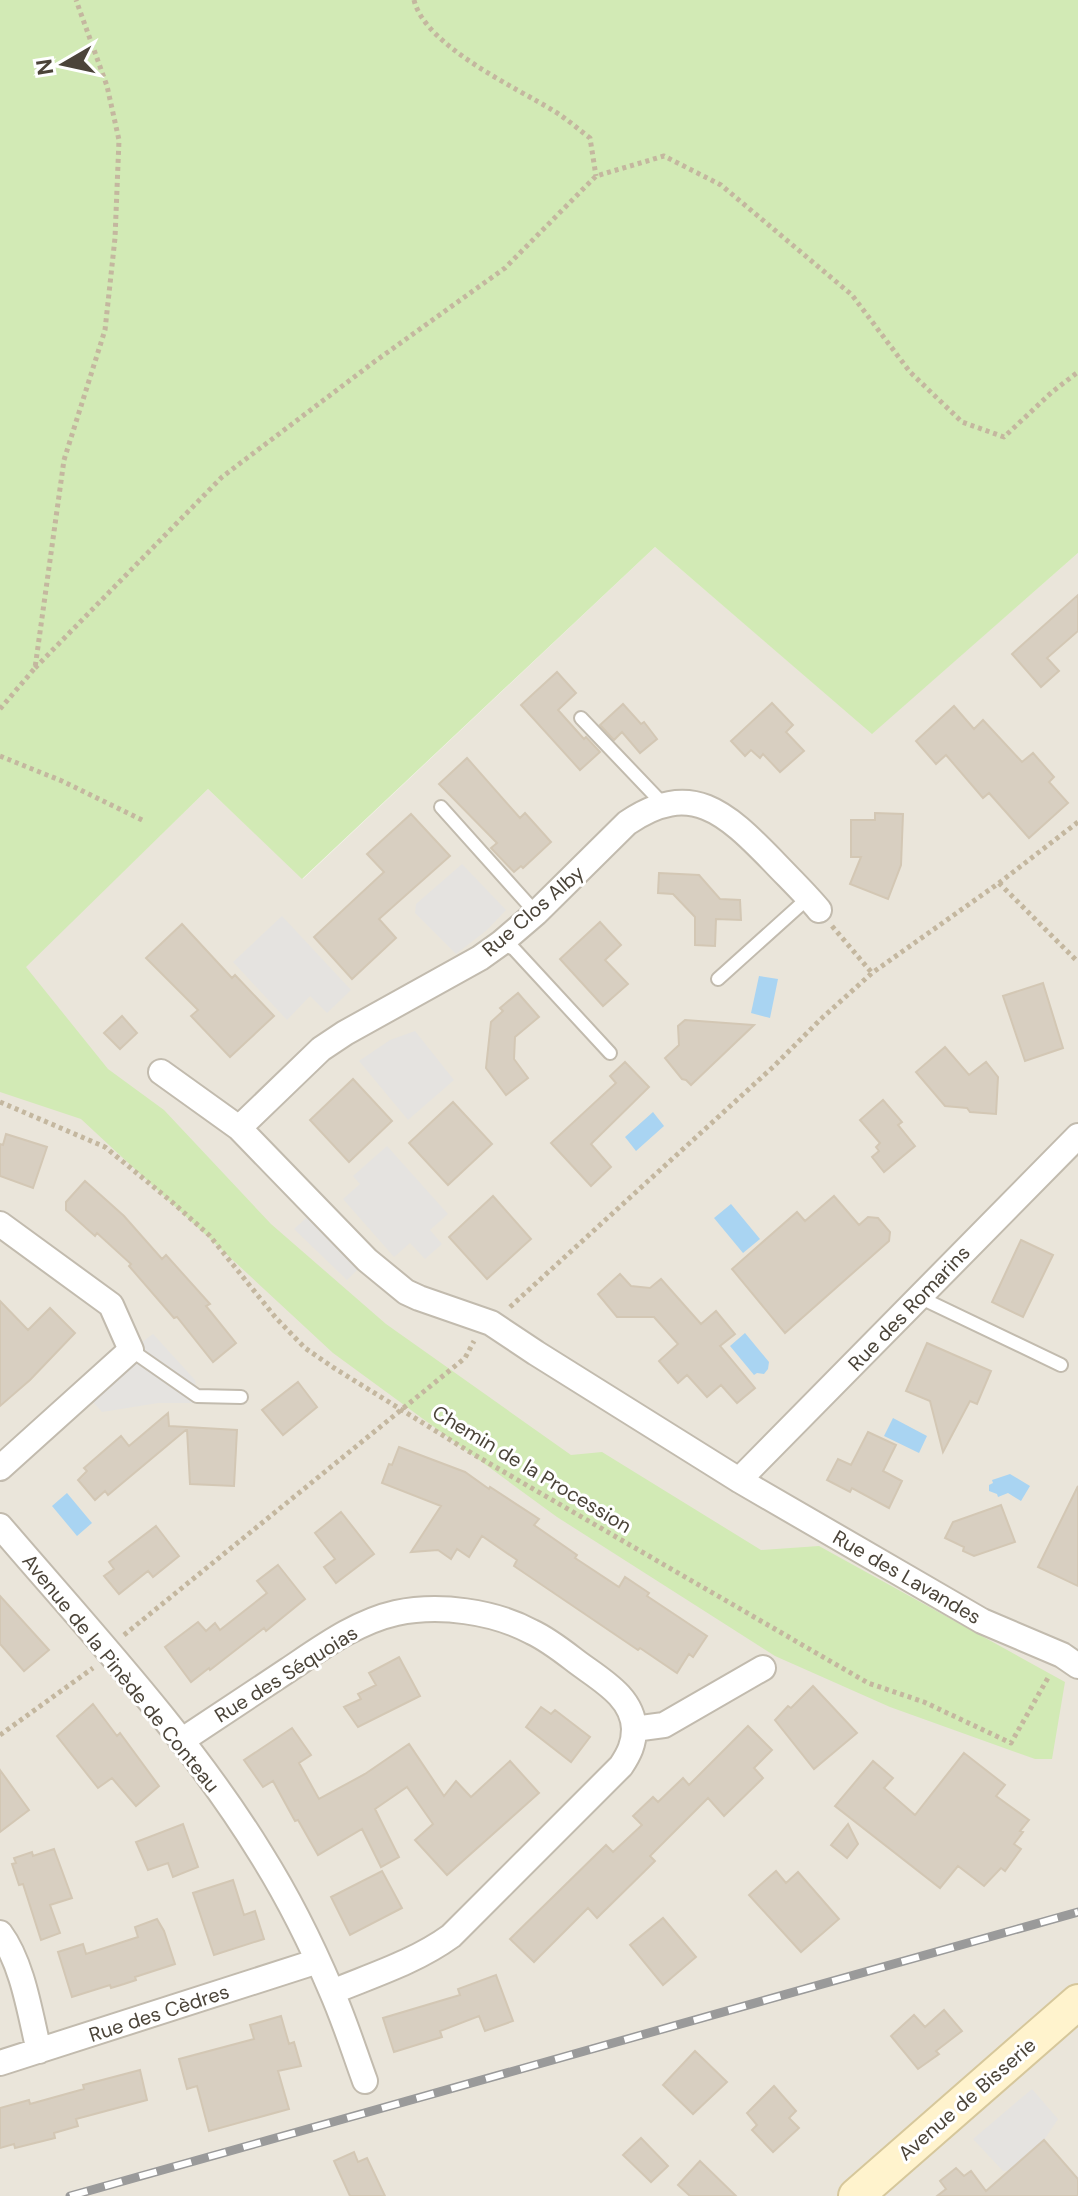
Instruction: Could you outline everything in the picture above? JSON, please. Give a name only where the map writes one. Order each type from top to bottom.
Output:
[{"type":"street","name":"Rue Clos Alby","points":[[239,1128],[321,1049],[501,943],[536,913],[627,823],[663,804],[693,803],[723,815],[755,842],[814,904]]},
{"type":"street","points":[[161,1072],[239,1128],[357,1250],[393,1282],[419,1298],[491,1323],[739,1480]]},
{"type":"street","name":"Rue des Romarins","points":[[739,1480],[1078,1136]]},
{"type":"street","points":[[0,1224],[111,1305],[131,1350],[0,1468]]},
{"type":"street","name":"Rue des Lavandes","points":[[739,1480],[982,1621],[1070,1660]]},
{"type":"street","name":"Avenue de la Pinède de Conteau","points":[[0,1526],[181,1741],[233,1811],[284,1893],[318,1961],[365,2081]]},
{"type":"street","name":"Rue des Séquoias","points":[[181,1741],[327,1644],[358,1627],[396,1613],[436,1610],[472,1612],[506,1620],[547,1640],[615,1691],[634,1717],[634,1729]]},
{"type":"street","points":[[332,1992],[406,1963],[431,1951],[451,1936],[621,1766],[634,1740],[634,1729],[664,1725],[763,1668]]},
{"type":"street","points":[[0,1933],[16,1962],[39,2051]]},
{"type":"street","name":"Rue des Cèdres","points":[[0,2063],[318,1961]]},
{"type":"street","name":"Avenue de Bisserie","points":[[856,2196],[1078,2002]]},
{"type":"lane","points":[[581,718],[663,804]]},
{"type":"lane","points":[[441,807],[536,913]]},
{"type":"lane","points":[[718,979],[814,904]]},
{"type":"lane","points":[[501,943],[514,949],[610,1053]]},
{"type":"lane","points":[[919,1297],[1061,1365]]},
{"type":"lane","points":[[131,1350],[197,1396],[241,1397]]},
{"type":"path","points":[[35,668],[64,460],[105,330],[115,238],[119,140],[107,86],[76,0]]},
{"type":"path","points":[[414,0],[417,11],[450,48],[558,113],[590,138],[596,176]]},
{"type":"path","points":[[0,709],[35,668],[222,477],[505,268],[596,176],[664,156],[721,185],[852,295],[910,372],[962,422],[1004,437],[1078,372]]},
{"type":"path","points":[[0,756],[62,781],[144,821]]},
{"type":"path","points":[[0,1735],[92,1669],[106,1650],[465,1358],[473,1341],[491,1323],[872,973],[999,883],[1078,822]]},
{"type":"path","points":[[999,883],[1078,962]]},
{"type":"path","points":[[814,904],[872,973]]},
{"type":"path","name":"Chemin de la Procession","points":[[0,1102],[105,1147],[209,1235],[276,1318],[305,1348],[473,1454],[868,1683],[924,1702],[1011,1743],[1070,1660]]},
{"type":"shaded area","points":[[655,547],[872,733],[1078,553],[1078,2196],[0,2196],[0,991],[208,789],[303,879]]},
{"type":"shaded area","points":[[462,864],[506,910],[487,930],[456,954],[415,913],[416,904]]},
{"type":"shaded area","points":[[282,916],[351,990],[327,1013],[310,996],[287,1020],[233,962]]},
{"type":"shaded area","points":[[415,1031],[454,1080],[408,1120],[359,1061],[390,1040]]},
{"type":"shaded area","points":[[387,1146],[448,1214],[430,1230],[442,1244],[425,1259],[410,1243],[394,1257],[343,1199],[360,1184],[353,1176]]},
{"type":"shaded area","points":[[316,1209],[367,1260],[347,1280],[294,1229]]},
{"type":"shaded area","points":[[153,1334],[195,1380],[198,1403],[158,1403],[102,1412],[84,1392]]},
{"type":"shaded area","points":[[1032,2089],[1058,2119],[1044,2140],[1009,2171],[1003,2171],[973,2139]]},
{"type":"green space","points":[[0,0],[1078,0],[1078,553],[872,734],[655,547],[302,879],[208,789],[26,967],[108,1069],[164,1110],[271,1224],[386,1324],[571,1455],[602,1452],[761,1550],[819,1546],[1065,1682],[1052,1759],[1035,1759],[890,1707],[775,1656],[557,1517],[333,1353],[81,1119],[0,1092]]},
{"type":"water","points":[[759,976],[778,979],[770,1018],[751,1013]]},
{"type":"water","points":[[653,1112],[664,1126],[636,1151],[625,1137]]},
{"type":"water","points":[[731,1204],[760,1239],[743,1253],[714,1218]]},
{"type":"water","points":[[745,1333],[769,1362],[764,1374],[754,1375],[730,1346]]},
{"type":"water","points":[[893,1418],[927,1436],[919,1453],[884,1436]]},
{"type":"water","points":[[1010,1474],[1030,1486],[1021,1501],[1008,1493],[998,1497],[989,1491],[992,1480]]},
{"type":"water","points":[[67,1493],[92,1523],[77,1536],[52,1506]]},
{"type":"building","points":[[1078,595],[1078,631],[1047,658],[1059,671],[1041,687],[1012,654]]},
{"type":"building","points":[[557,672],[576,693],[558,710],[600,752],[580,770],[521,705]]},
{"type":"building","points":[[772,703],[793,725],[786,732],[804,751],[780,772],[763,754],[760,758],[751,750],[745,756],[731,741]]},
{"type":"building","points":[[623,704],[641,724],[644,722],[657,739],[640,753],[622,732],[614,740],[600,725]]},
{"type":"building","points":[[954,706],[974,729],[983,720],[1022,762],[1033,753],[1054,777],[1049,782],[1068,803],[1029,838],[989,793],[983,798],[946,755],[936,764],[916,741]]},
{"type":"building","points":[[467,758],[520,818],[525,813],[551,842],[523,868],[521,866],[514,872],[491,848],[497,843],[439,784]]},
{"type":"building","points":[[875,813],[903,814],[901,865],[888,899],[850,884],[861,857],[851,857],[851,820],[875,820]]},
{"type":"building","points":[[411,814],[450,856],[379,919],[396,938],[352,979],[314,937],[384,872],[367,854]]},
{"type":"building","points":[[659,873],[699,875],[720,899],[740,900],[741,920],[716,919],[715,946],[695,945],[695,917],[673,894],[658,893]]},
{"type":"building","points":[[600,922],[621,945],[605,960],[628,984],[603,1006],[560,959]]},
{"type":"building","points":[[182,924],[232,978],[235,975],[274,1016],[230,1057],[191,1016],[198,1010],[146,958]]},
{"type":"building","points":[[1043,983],[1063,1048],[1025,1061],[1003,996]]},
{"type":"building","points":[[518,993],[539,1017],[515,1037],[514,1059],[528,1078],[506,1095],[486,1068],[491,1022],[503,1011],[500,1008]]},
{"type":"building","points":[[122,1016],[137,1033],[120,1049],[104,1033]]},
{"type":"building","points":[[685,1020],[754,1025],[691,1085],[665,1058],[679,1045],[678,1026]]},
{"type":"building","points":[[945,1047],[969,1075],[986,1062],[998,1077],[996,1114],[945,1106],[916,1072]]},
{"type":"building","points":[[625,1062],[649,1087],[591,1144],[611,1167],[591,1186],[551,1143],[616,1083],[610,1076]]},
{"type":"building","points":[[353,1079],[392,1121],[349,1162],[310,1120]]},
{"type":"building","points":[[883,1100],[902,1122],[898,1125],[915,1146],[884,1172],[872,1157],[879,1151],[876,1147],[880,1143],[860,1120]]},
{"type":"building","points":[[453,1102],[492,1144],[448,1185],[409,1143]]},
{"type":"building","points":[[6,1134],[47,1147],[33,1188],[0,1176],[0,1144],[3,1145]]},
{"type":"building","points":[[85,1181],[124,1216],[162,1259],[166,1255],[210,1304],[206,1306],[236,1343],[213,1362],[177,1317],[174,1318],[129,1266],[131,1264],[66,1210],[66,1202]]},
{"type":"building","points":[[493,1196],[531,1239],[487,1279],[449,1237]]},
{"type":"building","points":[[834,1196],[859,1225],[868,1217],[878,1218],[890,1232],[889,1241],[785,1333],[732,1269],[797,1212],[805,1221]]},
{"type":"building","points":[[1021,1240],[1053,1255],[1023,1317],[992,1302]]},
{"type":"building","points":[[620,1274],[631,1286],[650,1288],[661,1279],[701,1324],[716,1311],[735,1334],[720,1346],[755,1388],[737,1403],[721,1385],[707,1397],[687,1375],[678,1383],[659,1361],[678,1344],[654,1317],[617,1317],[598,1294]]},
{"type":"building","points":[[0,1301],[28,1330],[50,1308],[75,1333],[0,1406]]},
{"type":"building","points":[[927,1343],[991,1371],[977,1404],[970,1401],[943,1452],[930,1401],[906,1391]]},
{"type":"building","points":[[298,1382],[317,1407],[283,1435],[262,1410]]},
{"type":"building","points":[[168,1413],[169,1426],[237,1430],[234,1486],[190,1484],[187,1429],[108,1495],[105,1491],[95,1500],[78,1480],[87,1471],[84,1468],[121,1436],[129,1446]]},
{"type":"building","points":[[868,1432],[896,1445],[883,1471],[902,1481],[889,1508],[852,1488],[850,1492],[827,1480],[838,1459],[851,1465]]},
{"type":"building","points":[[399,1447],[465,1472],[490,1487],[539,1519],[534,1525],[577,1555],[575,1558],[619,1587],[625,1577],[649,1593],[647,1596],[707,1636],[693,1657],[689,1654],[677,1673],[514,1566],[517,1560],[482,1536],[469,1557],[457,1549],[451,1559],[438,1550],[411,1552],[441,1506],[382,1483]]},
{"type":"building","points":[[1078,1486],[1078,1586],[1038,1567]]},
{"type":"building","points":[[1001,1505],[1015,1542],[974,1556],[945,1538],[953,1522]]},
{"type":"building","points":[[341,1512],[374,1554],[336,1583],[324,1567],[335,1559],[315,1533]]},
{"type":"building","points":[[156,1526],[179,1556],[153,1577],[148,1571],[119,1594],[104,1576],[114,1569],[109,1562]]},
{"type":"building","points":[[278,1565],[305,1599],[266,1631],[264,1628],[191,1682],[165,1647],[198,1622],[206,1631],[215,1623],[220,1630],[267,1593],[257,1581]]},
{"type":"building","points":[[0,1596],[49,1650],[24,1671],[0,1644]]},
{"type":"building","points":[[399,1657],[420,1696],[358,1727],[344,1707],[361,1699],[358,1694],[376,1685],[369,1673]]},
{"type":"building","points":[[813,1686],[857,1733],[814,1769],[775,1720]]},
{"type":"building","points":[[93,1704],[117,1736],[120,1733],[159,1786],[136,1806],[112,1778],[98,1788],[57,1736]]},
{"type":"building","points":[[541,1707],[551,1714],[555,1710],[590,1737],[571,1762],[526,1727]]},
{"type":"building","points":[[748,1726],[772,1750],[754,1768],[763,1778],[724,1816],[708,1798],[650,1856],[655,1861],[597,1918],[588,1908],[534,1962],[510,1939],[606,1845],[613,1852],[642,1825],[633,1816],[653,1797],[658,1802],[683,1778],[689,1785]]},
{"type":"building","points":[[292,1728],[311,1755],[299,1763],[319,1799],[365,1774],[409,1744],[444,1796],[456,1781],[471,1797],[510,1761],[539,1793],[447,1875],[415,1840],[433,1824],[407,1787],[375,1809],[399,1857],[381,1867],[362,1829],[318,1855],[273,1781],[263,1787],[244,1760]]},
{"type":"building","points":[[964,1753],[1005,1785],[996,1796],[1029,1820],[1014,1844],[1021,1849],[1005,1871],[1001,1868],[984,1886],[958,1866],[940,1888],[835,1806],[873,1761],[893,1778],[884,1788],[915,1815]]},
{"type":"building","points":[[0,1770],[29,1810],[0,1832]]},
{"type":"building","points":[[183,1824],[198,1867],[173,1877],[168,1863],[148,1870],[136,1842]]},
{"type":"building","points":[[848,1824],[858,1844],[847,1858],[831,1845]]},
{"type":"building","points":[[54,1849],[72,1898],[50,1905],[60,1933],[41,1940],[23,1884],[19,1885],[12,1864],[16,1863],[14,1858]]},
{"type":"building","points":[[382,1871],[402,1908],[350,1935],[331,1897]]},
{"type":"building","points":[[776,1871],[786,1883],[798,1872],[839,1919],[801,1952],[749,1895]]},
{"type":"building","points":[[233,1880],[244,1915],[255,1911],[264,1939],[214,1955],[193,1893]]},
{"type":"building","points":[[663,1918],[696,1957],[663,1985],[630,1945]]},
{"type":"building","points":[[157,1919],[175,1964],[135,1977],[136,1980],[124,1984],[111,1988],[110,1985],[72,1997],[58,1952],[83,1944],[86,1954],[138,1937],[135,1927]]},
{"type":"building","points":[[496,1975],[513,2021],[485,2031],[479,2016],[440,2031],[442,2037],[394,2052],[383,2018],[460,1995],[458,1989]]},
{"type":"building","points":[[944,2010],[962,2031],[918,2069],[891,2036],[914,2015],[925,2027]]},
{"type":"building","points":[[281,2016],[289,2044],[294,2042],[301,2066],[278,2071],[289,2109],[209,2131],[197,2086],[187,2089],[179,2059],[254,2039],[250,2025]]},
{"type":"building","points":[[695,2051],[727,2082],[693,2114],[663,2085]]},
{"type":"building","points":[[140,2070],[147,2100],[76,2119],[78,2126],[54,2133],[55,2138],[15,2148],[14,2144],[0,2148],[0,2108],[29,2100],[30,2104],[84,2089],[83,2085]]},
{"type":"building","points":[[774,2086],[796,2111],[789,2118],[799,2128],[773,2152],[752,2130],[757,2125],[747,2113]]},
{"type":"building","points":[[641,2138],[668,2166],[651,2182],[623,2155]]},
{"type":"building","points":[[1044,2140],[1078,2179],[1078,2196],[937,2196],[946,2189],[940,2181],[956,2168],[964,2176],[971,2171],[986,2191]]},
{"type":"building","points":[[354,2152],[358,2162],[367,2158],[385,2196],[350,2196],[334,2161]]},
{"type":"building","points":[[700,2161],[736,2196],[690,2196],[678,2185]]},
{"type":"railway","points":[[70,2196],[1078,1912]]}]
